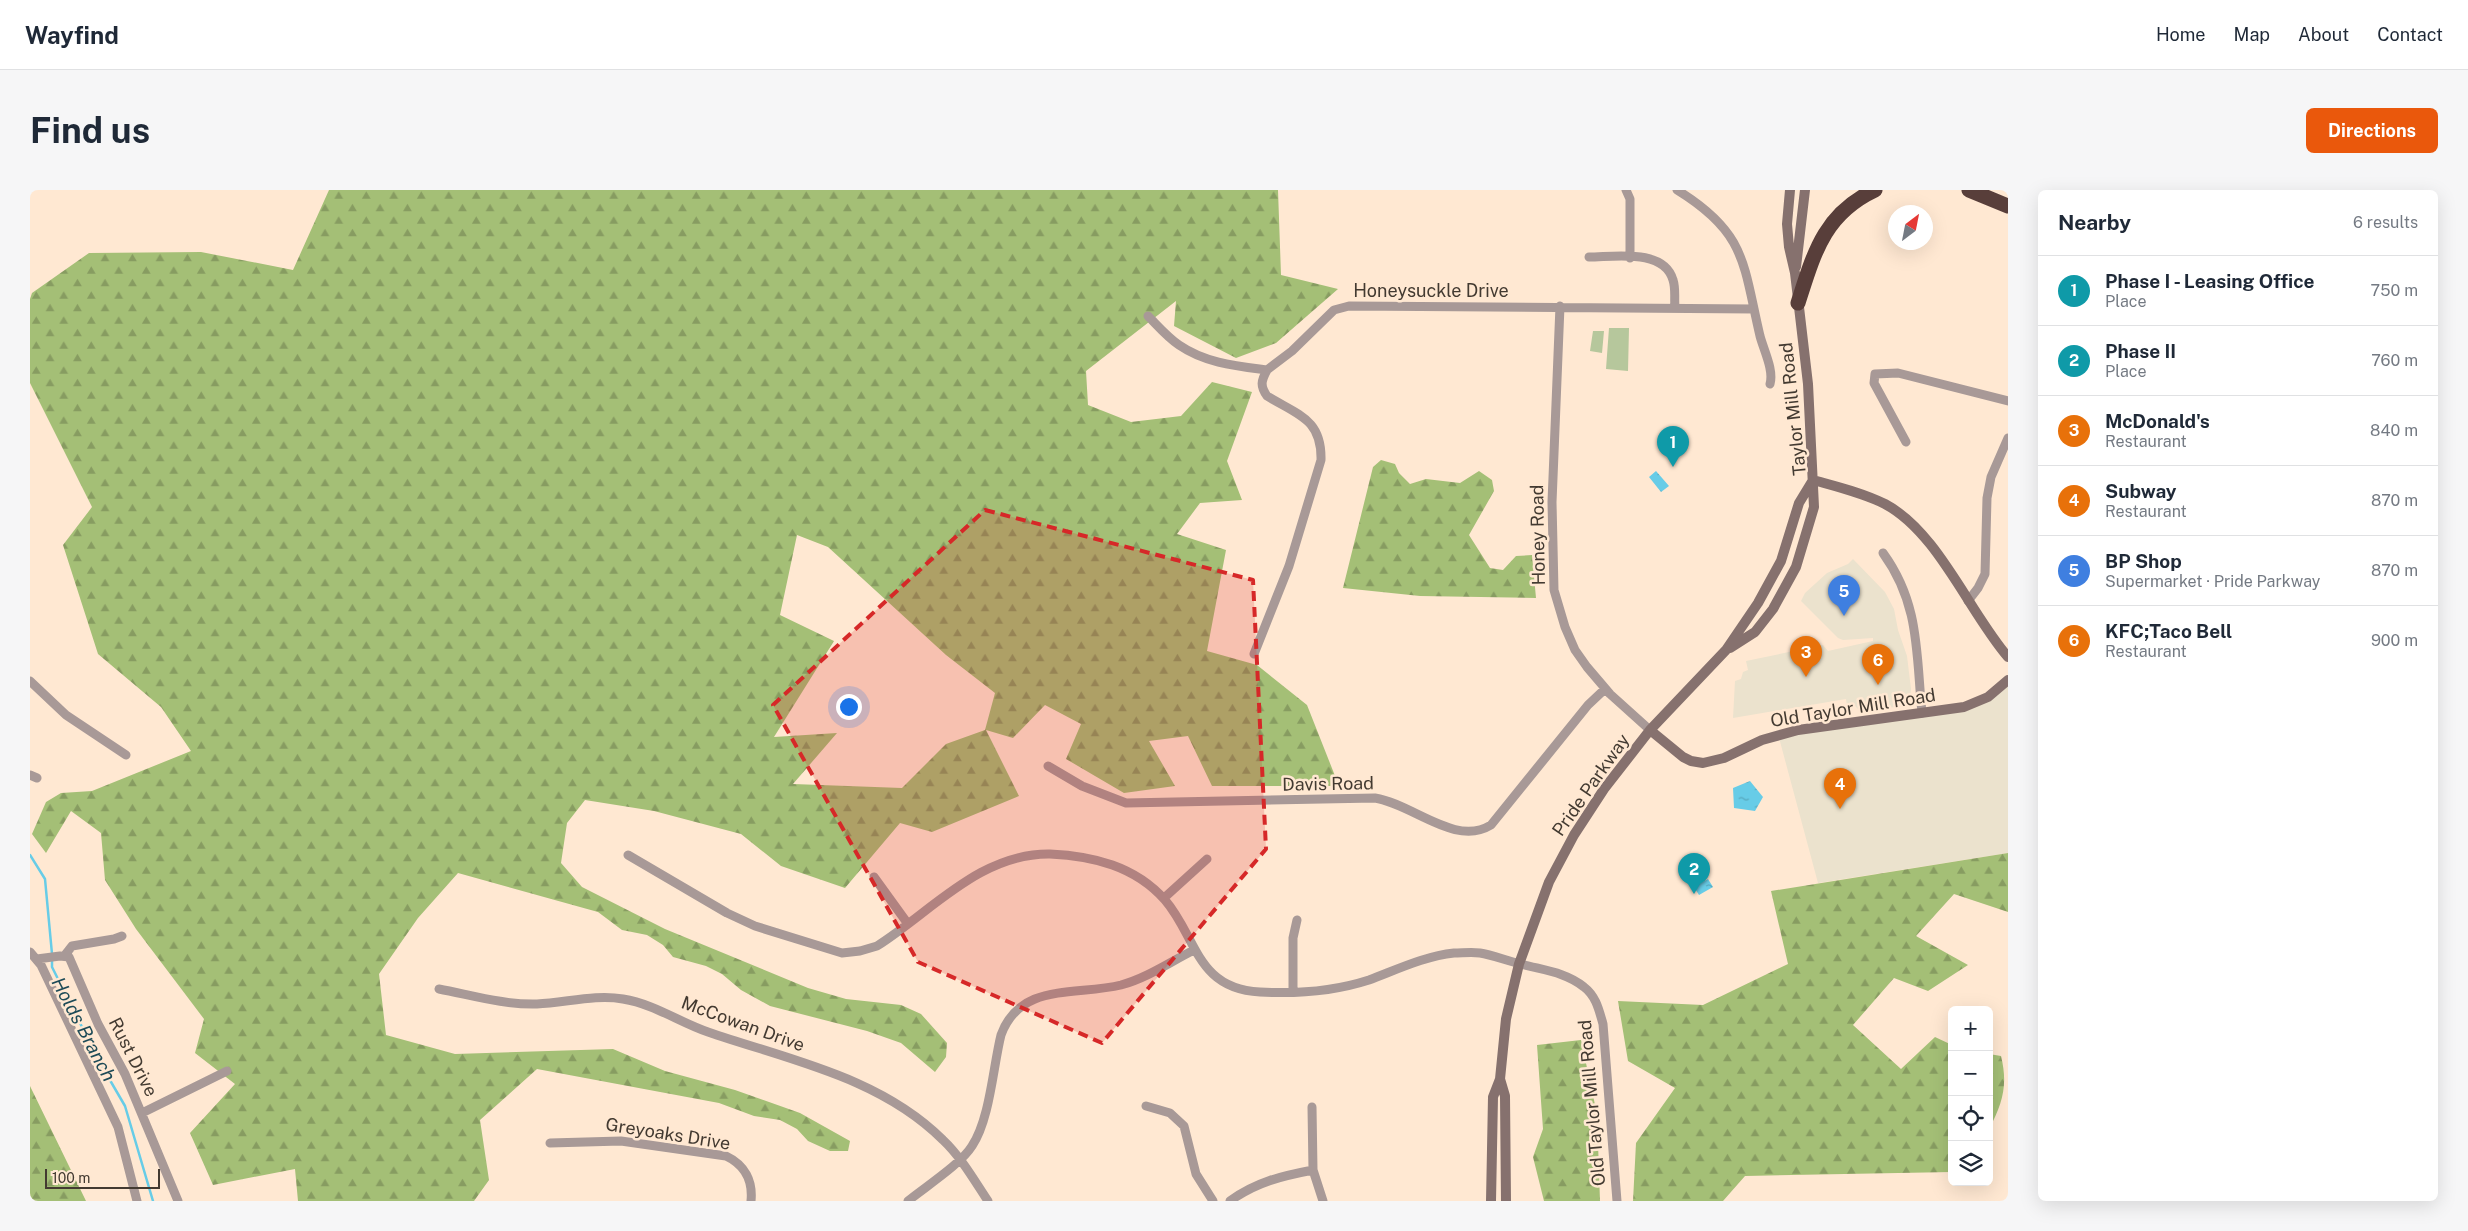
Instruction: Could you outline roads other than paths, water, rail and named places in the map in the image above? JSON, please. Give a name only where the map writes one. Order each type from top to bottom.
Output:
[{"type":"highway","points":[[1798,303],[1822,238],[1842,212],[1852,203],[1875,190]]},
{"type":"highway","points":[[1969,190],[2008,206]]},
{"type":"main road","name":"Taylor Mill Road","points":[[1790,190],[1787,224],[1789,247],[1796,273]]},
{"type":"main road","name":"Taylor Mill Road","points":[[1805,190],[1796,273],[1808,384],[1813,480],[1867,496],[1886,505],[1906,519],[1936,550],[1991,637],[2008,657]]},
{"type":"main road","name":"Pride Parkway","points":[[1491,1201],[1493,1097],[1500,1079],[1506,1019],[1519,964],[1536,913],[1564,852],[1604,789],[1650,730],[1726,650],[1770,582],[1788,542],[1800,503],[1813,480]]},
{"type":"main road","name":"Pride Parkway","points":[[1726,650],[1755,632],[1786,588],[1796,567],[1810,527],[1814,507],[1813,480]]},
{"type":"main road","name":"Old Taylor Mill Road","points":[[1650,730],[1682,757],[1691,761],[1703,762],[1724,758],[1778,734],[1922,713],[1976,703],[1988,697],[2008,680]]},
{"type":"main road","name":"Pride Parkway","points":[[1500,1079],[1505,1096],[1506,1201]]},
{"type":"street","points":[[1626,190],[1630,199],[1630,258]]},
{"type":"street","points":[[1677,190],[1704,208],[1733,238],[1744,261],[1772,376],[1770,384]]},
{"type":"street","points":[[1589,257],[1653,260],[1669,272],[1674,286],[1675,308]]},
{"type":"street","name":"Honeysuckle Drive","points":[[1267,370],[1292,351],[1334,310],[1344,307],[1560,306],[1754,308]]},
{"type":"street","name":"Honey Road","points":[[1560,306],[1552,502],[1554,590],[1558,608],[1575,650],[1605,688],[1650,730]]},
{"type":"street","points":[[1148,316],[1172,340],[1194,355],[1232,366],[1267,370],[1261,384],[1262,390],[1267,396],[1312,425],[1318,432],[1322,443],[1321,460],[1289,566],[1254,654]]},
{"type":"street","points":[[1906,442],[1874,384],[1875,374],[1898,373],[2008,401]]},
{"type":"street","points":[[1968,601],[1978,588],[1985,574],[1987,498],[1991,477],[2008,438]]},
{"type":"street","points":[[1883,553],[1896,571],[1910,607],[1922,713]]},
{"type":"street","points":[[30,681],[66,715],[126,755]]},
{"type":"street","name":"Davis Road","points":[[1048,766],[1082,786],[1126,802],[1375,798],[1392,800],[1463,832],[1481,831],[1491,825],[1588,705],[1605,688]]},
{"type":"street","points":[[628,855],[727,913],[755,926],[825,949],[842,952],[860,951],[876,946],[963,883],[986,869],[1025,856],[1047,854],[1098,859],[1132,875],[1164,898],[1207,859]]},
{"type":"street","points":[[874,877],[908,924]]},
{"type":"street","name":"Old Taylor Mill Road","points":[[1164,898],[1173,910],[1194,950],[1212,973],[1239,988],[1258,992],[1315,991],[1351,985],[1453,953],[1481,953],[1574,978],[1594,998],[1599,1009],[1604,1038],[1617,1201]]},
{"type":"street","points":[[1293,992],[1293,938],[1297,920]]},
{"type":"street","points":[[34,956],[63,956],[72,946],[114,940],[122,936]]},
{"type":"street","points":[[908,1201],[972,1147],[980,1131],[1001,1035],[1008,1020],[1019,1006],[1043,996],[1105,988],[1138,979],[1194,950]]},
{"type":"street","points":[[34,956],[118,1127],[137,1201]]},
{"type":"street","name":"Rust Drive","points":[[63,956],[72,964],[87,1001],[125,1074],[178,1201]]},
{"type":"street","name":"McCowan Drive","points":[[439,989],[506,1002],[535,1004],[606,997],[640,1002],[706,1031],[838,1075],[863,1085],[888,1099],[929,1127],[948,1145],[988,1201]]},
{"type":"street","points":[[142,1113],[227,1071]]},
{"type":"street","points":[[1146,1106],[1170,1113],[1184,1126],[1196,1174],[1213,1201]]},
{"type":"street","points":[[1312,1107],[1313,1170],[1323,1201]]},
{"type":"street","name":"Greyoaks Drive","points":[[550,1143],[621,1141],[726,1156],[739,1163],[747,1173],[751,1183],[751,1201]]},
{"type":"street","points":[[1230,1201],[1262,1182],[1279,1176],[1313,1170]]},
{"type":"water","points":[[1656,471],[1669,486],[1661,492],[1649,477]]},
{"type":"water","points":[[1750,781],[1763,797],[1755,811],[1734,808],[1733,788]]},
{"type":"water","points":[[1708,879],[1713,887],[1699,895],[1694,887]]},
{"type":"waterway","name":"Holds Branch","points":[[30,855],[45,879],[52,954]]},
{"type":"waterway","name":"Holds Branch","points":[[52,960],[52,967],[100,1063],[125,1106],[153,1201]]},
{"type":"place","name":"Phase I - Leasing Office","points":[[1673,467]]},
{"type":"place","name":"BP Shop","points":[[1844,616]]},
{"type":"place","name":"McDonald's","points":[[1806,677]]},
{"type":"place","name":"KFC;Taco Bell","points":[[1878,685]]},
{"type":"place","name":"Subway","points":[[1840,809]]},
{"type":"place","name":"Phase II","points":[[1694,894]]}]
